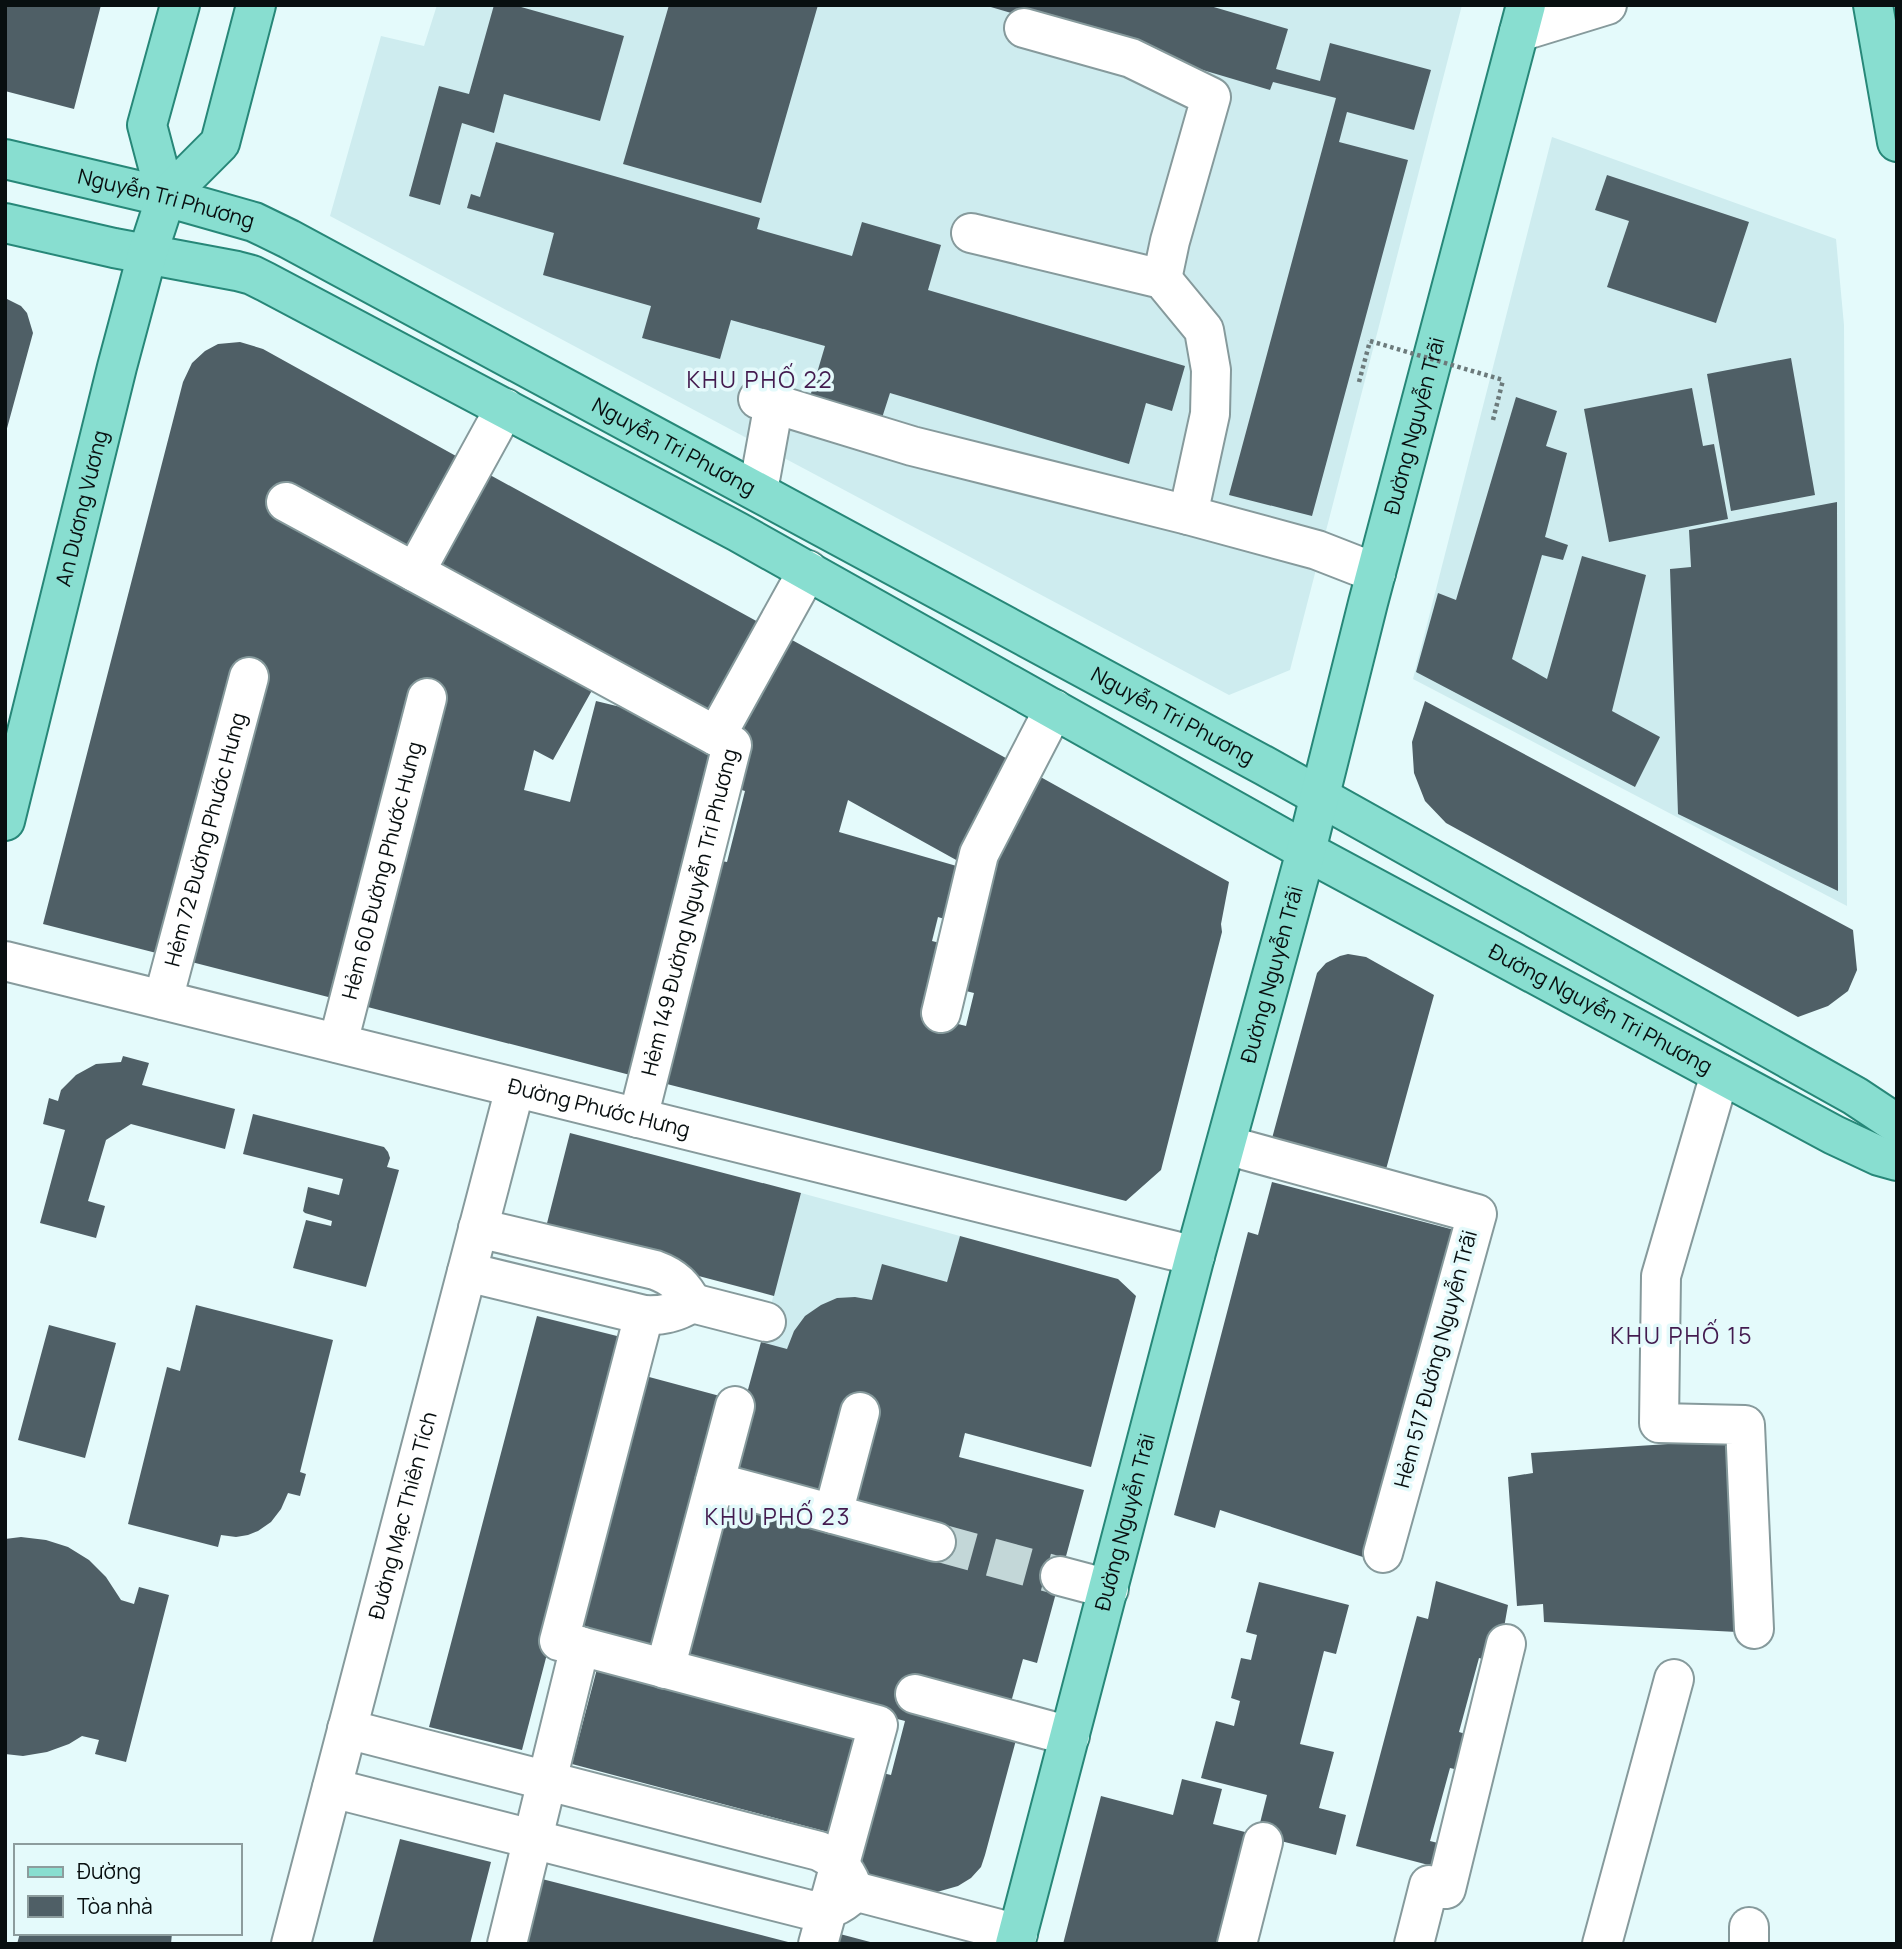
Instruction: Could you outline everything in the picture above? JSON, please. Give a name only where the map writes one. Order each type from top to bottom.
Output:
[{"type":"main road","points":[[166,197],[147,125],[180,5]]},
{"type":"main road","name":"An Dương Vương","points":[[5,821],[147,255],[166,197],[220,144],[256,5]]},
{"type":"main road","points":[[1873,5],[1897,142]]},
{"type":"main road","name":"Đường Nguyễn Trãi","points":[[1017,1939],[1195,1256],[1306,851],[1376,573],[1523,19]]},
{"type":"main road","name":"Nguyễn Tri Phương","points":[[5,159],[166,197],[254,222],[758,491],[1319,796]]},
{"type":"main road","points":[[5,223],[252,275],[738,532],[1306,851]]},
{"type":"main road","points":[[738,532],[758,491]]},
{"type":"main road","points":[[1319,796],[1855,1096],[1897,1124]]},
{"type":"main road","name":"Đường Nguyễn Tri Phương","points":[[1306,851],[1845,1141],[1897,1161]]},
{"type":"street","points":[[1523,19],[1607,5]]},
{"type":"street","points":[[1024,28],[1130,58],[1211,97],[1170,241],[1162,279]]},
{"type":"street","points":[[971,233],[1162,279],[1204,330],[1211,370],[1210,414],[1188,515]]},
{"type":"street","points":[[758,491],[766,401],[912,446],[1317,550],[1376,573]]},
{"type":"street","points":[[415,572],[505,408]]},
{"type":"street","points":[[286,502],[716,736]]},
{"type":"street","name":"Hẻm 149 Đường Nguyễn Tri Phương","points":[[638,1118],[732,745],[716,736],[807,570]]},
{"type":"street","name":"Hẻm 72 Đường Phước Hưng","points":[[163,1000],[249,677]]},
{"type":"street","name":"Hẻm 60 Đường Phước Hưng","points":[[338,1043],[427,698]]},
{"type":"street","points":[[941,1013],[979,854],[1054,709]]},
{"type":"street","name":"Đường Phước Hưng","points":[[5,961],[1195,1256]]},
{"type":"street","points":[[1720,1074],[1661,1276],[1659,1423],[1745,1425],[1754,1629]]},
{"type":"street","name":"Đường Mạc Thiên Tích","points":[[291,1944],[515,1087]]},
{"type":"street","name":"Hẻm 517 Đường Nguyễn Trãi","points":[[1226,1145],[1477,1214],[1383,1553]]},
{"type":"street","points":[[478,1228],[655,1270],[678,1282],[692,1303]]},
{"type":"street","points":[[467,1272],[644,1315],[671,1314],[692,1303],[766,1322]]},
{"type":"street","points":[[644,1315],[559,1641],[878,1725],[835,1902]]},
{"type":"street","points":[[665,1669],[735,1406]]},
{"type":"street","points":[[833,1514],[860,1412]]},
{"type":"street","points":[[715,1482],[936,1542]]},
{"type":"street","points":[[1060,1576],[1109,1589]]},
{"type":"street","points":[[1414,1944],[1429,1885],[1446,1889],[1506,1644]]},
{"type":"street","points":[[507,1944],[580,1646]]},
{"type":"street","points":[[1601,1944],[1674,1679]]},
{"type":"street","points":[[915,1694],[1070,1736]]},
{"type":"street","points":[[347,1729],[820,1851],[835,1860],[835,1902]]},
{"type":"street","points":[[332,1788],[806,1909],[819,1910],[835,1902],[1017,1939]]},
{"type":"street","points":[[1237,1944],[1263,1842]]},
{"type":"path","points":[[1359,382],[1370,341],[1503,380],[1493,420]]},
{"type":"shaded area","points":[[437,5],[1462,5],[1290,670],[1229,695],[330,216],[381,36],[424,46]]},
{"type":"shaded area","points":[[1552,137],[1836,239],[1844,325],[1847,906],[1413,679]]},
{"type":"shaded area","points":[[801,1193],[960,1236],[910,1418],[761,1342]]},
{"type":"building","points":[[5,5],[101,5],[74,109],[5,91]]},
{"type":"building","points":[[494,5],[514,5],[624,36],[600,121],[504,94],[494,133],[462,123],[440,205],[409,196],[439,86],[469,94]]},
{"type":"building","points":[[669,5],[818,5],[761,203],[623,164]]},
{"type":"building","points":[[984,5],[1207,5],[1288,29],[1276,69],[1320,81],[1330,43],[1431,70],[1414,130],[1347,112],[1339,142],[1408,160],[1312,516],[1229,495],[1336,98],[1273,82],[1270,90]]},
{"type":"building","points":[[496,142],[760,218],[757,229],[852,256],[862,222],[941,245],[928,290],[1185,366],[1172,411],[1146,403],[1129,464],[890,393],[881,421],[809,400],[825,346],[731,320],[720,359],[642,338],[651,306],[543,275],[554,233],[467,208],[471,194],[480,197]]},
{"type":"building","points":[[1607,175],[1749,222],[1716,323],[1607,287],[1629,221],[1595,210]]},
{"type":"building","points":[[5,298],[21,306],[27,313],[33,333],[6,432]]},
{"type":"building","points":[[240,342],[263,349],[465,461],[411,561],[595,685],[553,760],[534,750],[524,790],[570,802],[596,701],[674,720],[720,745],[634,1076],[356,1004],[436,695],[415,683],[407,697],[414,700],[336,999],[43,924],[183,382],[192,363],[205,351],[218,344]]},
{"type":"building","points":[[1791,358],[1815,495],[1731,511],[1707,374]]},
{"type":"building","points":[[1692,388],[1703,446],[1714,444],[1728,519],[1609,542],[1584,409]]},
{"type":"building","points":[[1516,397],[1557,411],[1546,446],[1567,453],[1545,537],[1568,545],[1563,560],[1542,555],[1512,659],[1547,679],[1582,556],[1646,575],[1612,711],[1660,737],[1635,787],[1416,672],[1438,593],[1456,600]]},
{"type":"building","points":[[481,470],[760,623],[706,722],[427,570]]},
{"type":"building","points":[[1837,502],[1838,891],[1678,814],[1670,569],[1691,567],[1689,530]]},
{"type":"building","points":[[783,635],[1013,762],[958,861],[848,800],[839,832],[960,867],[954,922],[938,917],[932,941],[948,945],[954,1023],[966,1026],[974,993],[962,990],[983,875],[1037,775],[1229,882],[1222,932],[1161,1170],[1126,1201],[659,1082],[716,860],[727,862],[745,791],[735,788],[728,735]]},
{"type":"building","points":[[1425,701],[1853,930],[1857,970],[1848,991],[1828,1006],[1798,1017],[1446,823],[1425,801],[1414,773],[1412,742]]},
{"type":"building","points":[[1348,954],[1366,957],[1434,995],[1385,1173],[1271,1142],[1317,973],[1326,963]]},
{"type":"building","points":[[123,1056],[149,1063],[142,1085],[235,1109],[225,1149],[131,1124],[106,1140],[88,1201],[105,1206],[96,1238],[40,1223],[65,1130],[43,1124],[49,1098],[58,1101],[61,1090],[76,1075],[96,1064],[121,1062]]},
{"type":"building","points":[[253,1114],[384,1147],[388,1152],[390,1158],[387,1167],[399,1170],[366,1287],[293,1268],[306,1220],[331,1226],[332,1221],[303,1211],[308,1187],[339,1195],[343,1179],[243,1154]]},
{"type":"building","points":[[570,1133],[801,1193],[774,1296],[544,1235]]},
{"type":"building","points":[[1272,1182],[1462,1232],[1372,1560],[1220,1510],[1215,1528],[1174,1515],[1248,1232],[1258,1235]]},
{"type":"building","points":[[960,1236],[1118,1279],[1136,1296],[1091,1467],[965,1433],[959,1457],[1084,1490],[1037,1663],[1023,1659],[1008,1713],[1019,1729],[981,1867],[971,1878],[958,1886],[937,1892],[847,1870],[874,1771],[891,1775],[905,1721],[676,1660],[720,1498],[829,1498],[726,1470],[761,1342],[787,1349],[794,1331],[805,1316],[821,1305],[837,1298],[872,1300],[882,1264],[947,1282]]},
{"type":"building","points":[[196,1305],[333,1340],[300,1472],[306,1474],[300,1496],[288,1493],[271,1522],[248,1535],[221,1535],[218,1547],[128,1524],[167,1367],[180,1371]]},
{"type":"building","points":[[537,1316],[629,1339],[522,1750],[429,1727]]},
{"type":"building","points":[[49,1325],[116,1343],[85,1458],[18,1440]]},
{"type":"building","points":[[638,1374],[731,1399],[662,1656],[568,1631]]},
{"type":"building","points":[[1729,1440],[1737,1632],[1544,1622],[1543,1604],[1517,1606],[1508,1477],[1533,1473],[1531,1453]]},
{"type":"building","points":[[21,1537],[46,1540],[68,1547],[89,1560],[106,1577],[121,1600],[134,1604],[139,1587],[169,1595],[126,1762],[95,1754],[99,1740],[82,1736],[47,1752],[23,1756],[5,1754],[5,1539]]},
{"type":"building","points":[[1436,1581],[1508,1605],[1502,1639],[1494,1662],[1479,1658],[1459,1732],[1472,1736],[1463,1771],[1450,1768],[1430,1841],[1446,1845],[1440,1868],[1356,1846],[1417,1616],[1428,1619]]},
{"type":"building","points":[[1259,1582],[1349,1605],[1336,1654],[1324,1651],[1300,1744],[1334,1752],[1319,1808],[1346,1815],[1336,1855],[1257,1835],[1267,1795],[1201,1778],[1216,1721],[1234,1726],[1240,1701],[1231,1698],[1241,1658],[1251,1660],[1257,1635],[1246,1632]]},
{"type":"building","points":[[598,1665],[855,1733],[828,1832],[572,1764]]},
{"type":"building","points":[[1182,1779],[1222,1789],[1213,1824],[1257,1835],[1230,1944],[1063,1944],[1101,1796],[1173,1815]]},
{"type":"building","points":[[400,1839],[491,1862],[470,1944],[372,1944]]},
{"type":"building","points":[[542,1879],[792,1943],[792,1944],[526,1944]]},
{"type":"building","points":[[840,1934],[874,1943],[874,1944],[837,1944]]},
{"type":"building","points":[[19,1935],[172,1935],[171,1944],[17,1944]]},
{"type":"tunnel","points":[[936,1542],[1060,1576]]},
{"type":"district","name":"KHU PHỐ 22","points":[[760,380]]},
{"type":"district","name":"KHU PHỐ 15","points":[[1682,1336]]},
{"type":"district","name":"KHU PHỐ 23","points":[[778,1517]]}]
